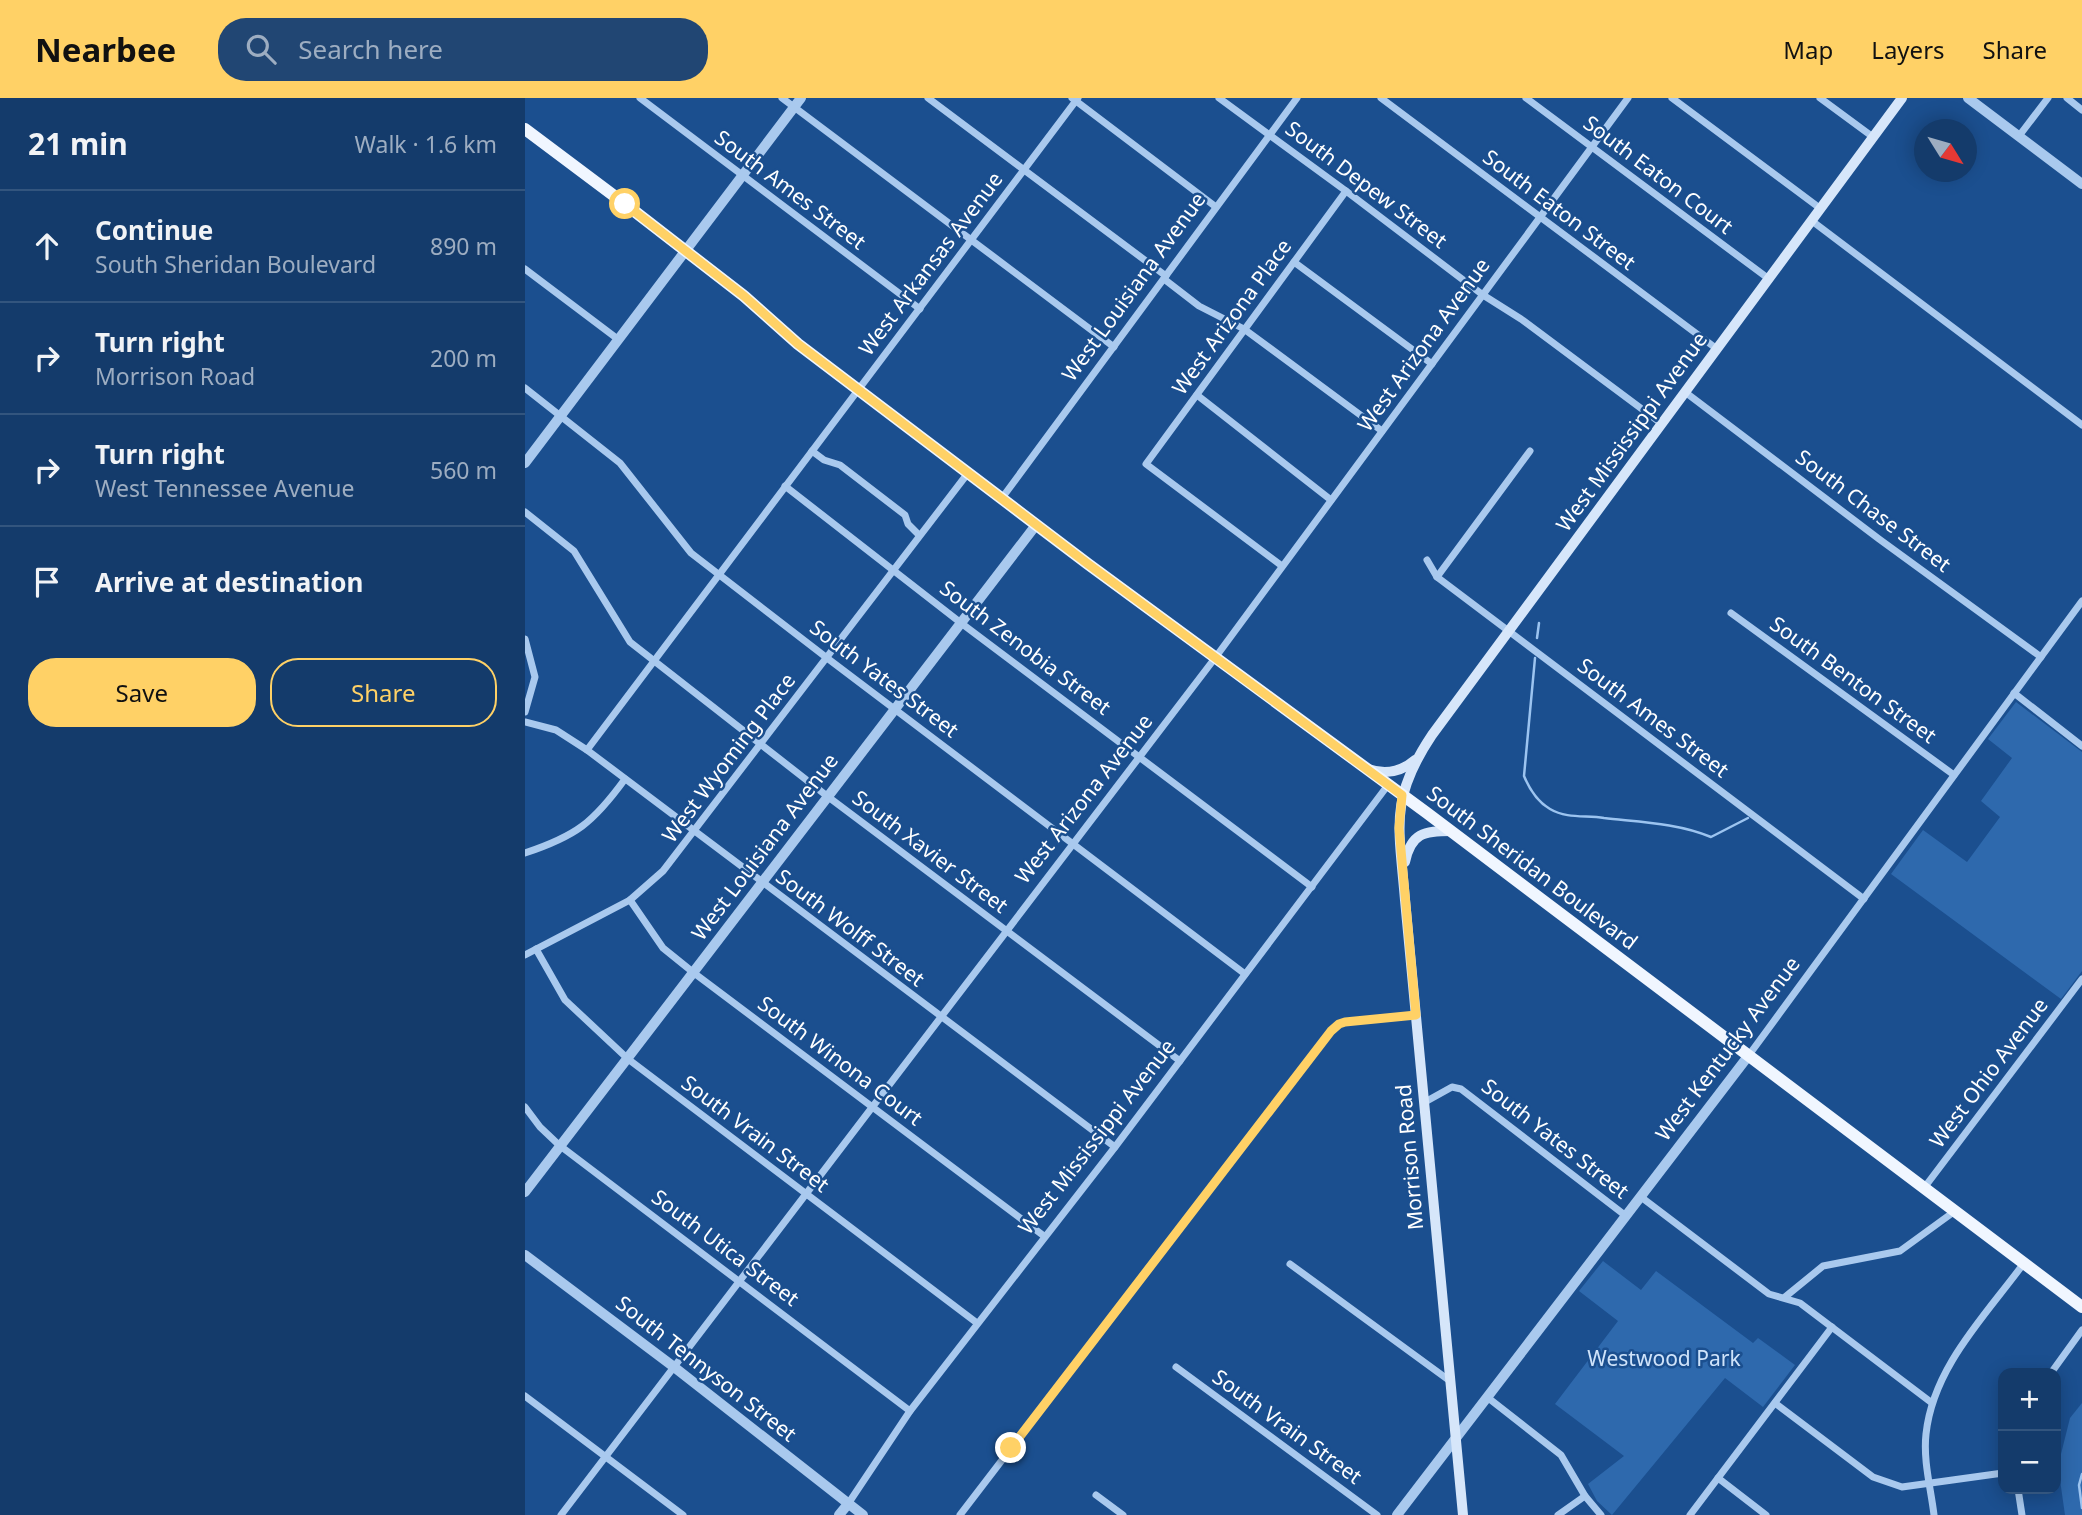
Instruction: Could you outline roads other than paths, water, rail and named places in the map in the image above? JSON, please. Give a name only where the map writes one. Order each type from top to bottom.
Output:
[{"type":"main road","name":"West Mississippi Avenue","points":[[1402,795],[1419,755],[1902,98]]},
{"type":"main road","name":"South Sheridan Boulevard","points":[[525,129],[687,251],[744,296],[798,344],[968,473],[1451,831],[2082,1307]]},
{"type":"main road","points":[[1364,767],[1380,772],[1395,771],[1407,766],[1419,755]]},
{"type":"main road","name":"Morrison Road","points":[[1402,795],[1399,828],[1403,876],[1463,1515]]},
{"type":"main road","points":[[1403,876],[1407,852],[1415,838],[1427,832],[1451,831]]},
{"type":"street","name":"South Ames Street","points":[[640,98],[920,309]]},
{"type":"street","points":[[782,98],[1114,347]]},
{"type":"street","points":[[525,463],[801,98]]},
{"type":"street","points":[[928,98],[1199,306],[1244,329],[1383,431]]},
{"type":"street","name":"South Depew Street","points":[[1219,98],[1483,295],[1521,319],[1662,424]]},
{"type":"street","name":"West Louisiana Avenue","points":[[1002,498],[1297,98]]},
{"type":"street","name":"South Eaton Street","points":[[1381,98],[1717,349]]},
{"type":"street","name":"South Eaton Court","points":[[1526,98],[1769,279]]},
{"type":"street","name":"West Arizona Avenue","points":[[561,1515],[1215,658],[1628,98]]},
{"type":"street","points":[[1672,98],[1821,208]]},
{"type":"street","points":[[1820,98],[1873,137]]},
{"type":"street","points":[[1968,98],[2082,184]]},
{"type":"street","points":[[2019,136],[2048,98]]},
{"type":"street","points":[[2067,98],[2082,110]]},
{"type":"street","points":[[1075,99],[1216,207]]},
{"type":"street","name":"West Arkansas Avenue","points":[[587,750],[972,241],[1075,99]]},
{"type":"street","name":"West Arizona Place","points":[[1282,566],[1146,464],[1346,191]]},
{"type":"street","points":[[1812,221],[2082,425]]},
{"type":"street","points":[[1294,262],[1431,364]]},
{"type":"street","points":[[525,269],[619,340]]},
{"type":"street","name":"South Yates Street","points":[[525,388],[620,464],[691,553],[827,659],[1245,974]]},
{"type":"street","name":"South Chase Street","points":[[1685,392],[2041,657]]},
{"type":"street","points":[[1197,395],[1331,500]]},
{"type":"street","points":[[812,451],[829,462],[840,465],[905,516],[908,524],[919,535]]},
{"type":"street","points":[[1437,577],[1529,451]]},
{"type":"street","name":"West Wyoming Place","points":[[525,955],[630,900],[663,871],[968,473]]},
{"type":"street","name":"South Zenobia Street","points":[[785,486],[961,623],[1312,887]]},
{"type":"street","name":"South Xavier Street","points":[[525,512],[574,551],[630,642],[653,662],[1181,1061]]},
{"type":"street","name":"West Louisiana Avenue","points":[[525,1192],[1036,524]]},
{"type":"street","name":"South Ames Street","points":[[1427,560],[1437,577],[1864,899]]},
{"type":"street","name":"West Kentucky Avenue","points":[[1397,1515],[1749,1055],[2082,601]]},
{"type":"street","name":"South Benton Street","points":[[1731,613],[1954,775]]},
{"type":"street","points":[[525,639],[535,677],[525,712]]},
{"type":"street","points":[[2014,693],[2082,746]]},
{"type":"street","name":"South Wolff Street","points":[[525,722],[556,730],[587,750],[1115,1147]]},
{"type":"street","points":[[525,853],[582,829],[606,805],[625,779]]},
{"type":"street","name":"West Mississippi Avenue","points":[[839,1515],[910,1411],[1181,1061],[1388,785]]},
{"type":"street","name":"South Winona Court","points":[[630,900],[663,948],[1044,1236]]},
{"type":"street","name":"South Vrain Street","points":[[536,949],[565,1000],[628,1059],[977,1323]]},
{"type":"street","name":"West Ohio Avenue","points":[[1924,1188],[2082,979]]},
{"type":"street","points":[[960,1515],[1331,1031],[1345,1022],[1416,1015]]},
{"type":"street","name":"South Yates Street","points":[[1425,1102],[1452,1087],[1461,1089],[1626,1216]]},
{"type":"street","name":"South Utica Street","points":[[525,1107],[540,1127],[559,1145],[910,1411]]},
{"type":"street","name":"South Yates Street","points":[[1641,1197],[1769,1294],[1800,1303],[1932,1404]]},
{"type":"street","points":[[1785,1297],[1823,1266],[1900,1251],[1955,1211]]},
{"type":"street","name":"South Tennyson Street","points":[[525,1255],[863,1515]]},
{"type":"street","points":[[1934,1515],[1926,1435],[1938,1386],[1954,1358],[2024,1263]]},
{"type":"street","points":[[1290,1264],[1450,1382]]},
{"type":"street","points":[[1690,1515],[1832,1327]]},
{"type":"street","points":[[2055,1368],[2082,1331]]},
{"type":"street","name":"South Vrain Street","points":[[1176,1367],[1377,1515]]},
{"type":"street","points":[[525,1396],[683,1515]]},
{"type":"street","points":[[1487,1397],[1561,1455],[1585,1496],[1601,1515]]},
{"type":"street","points":[[1775,1403],[1873,1477],[1902,1487],[1998,1474]]},
{"type":"street","points":[[1718,1478],[1766,1515]]},
{"type":"street","points":[[2019,1494],[2022,1515]]},
{"type":"street","points":[[1096,1495],[1123,1515]]},
{"type":"street","points":[[1558,1515],[1585,1496]]},
{"type":"waterway","points":[[1537,638],[1539,623]]},
{"type":"waterway","points":[[1535,658],[1524,776],[1534,794],[1546,806],[1563,814],[1658,824],[1711,837],[1748,818]]},
{"type":"waterway","points":[[2082,1474],[2079,1485],[2082,1508]]},
{"type":"park label","name":"Westwood Park","points":[[1664,1359]]}]
